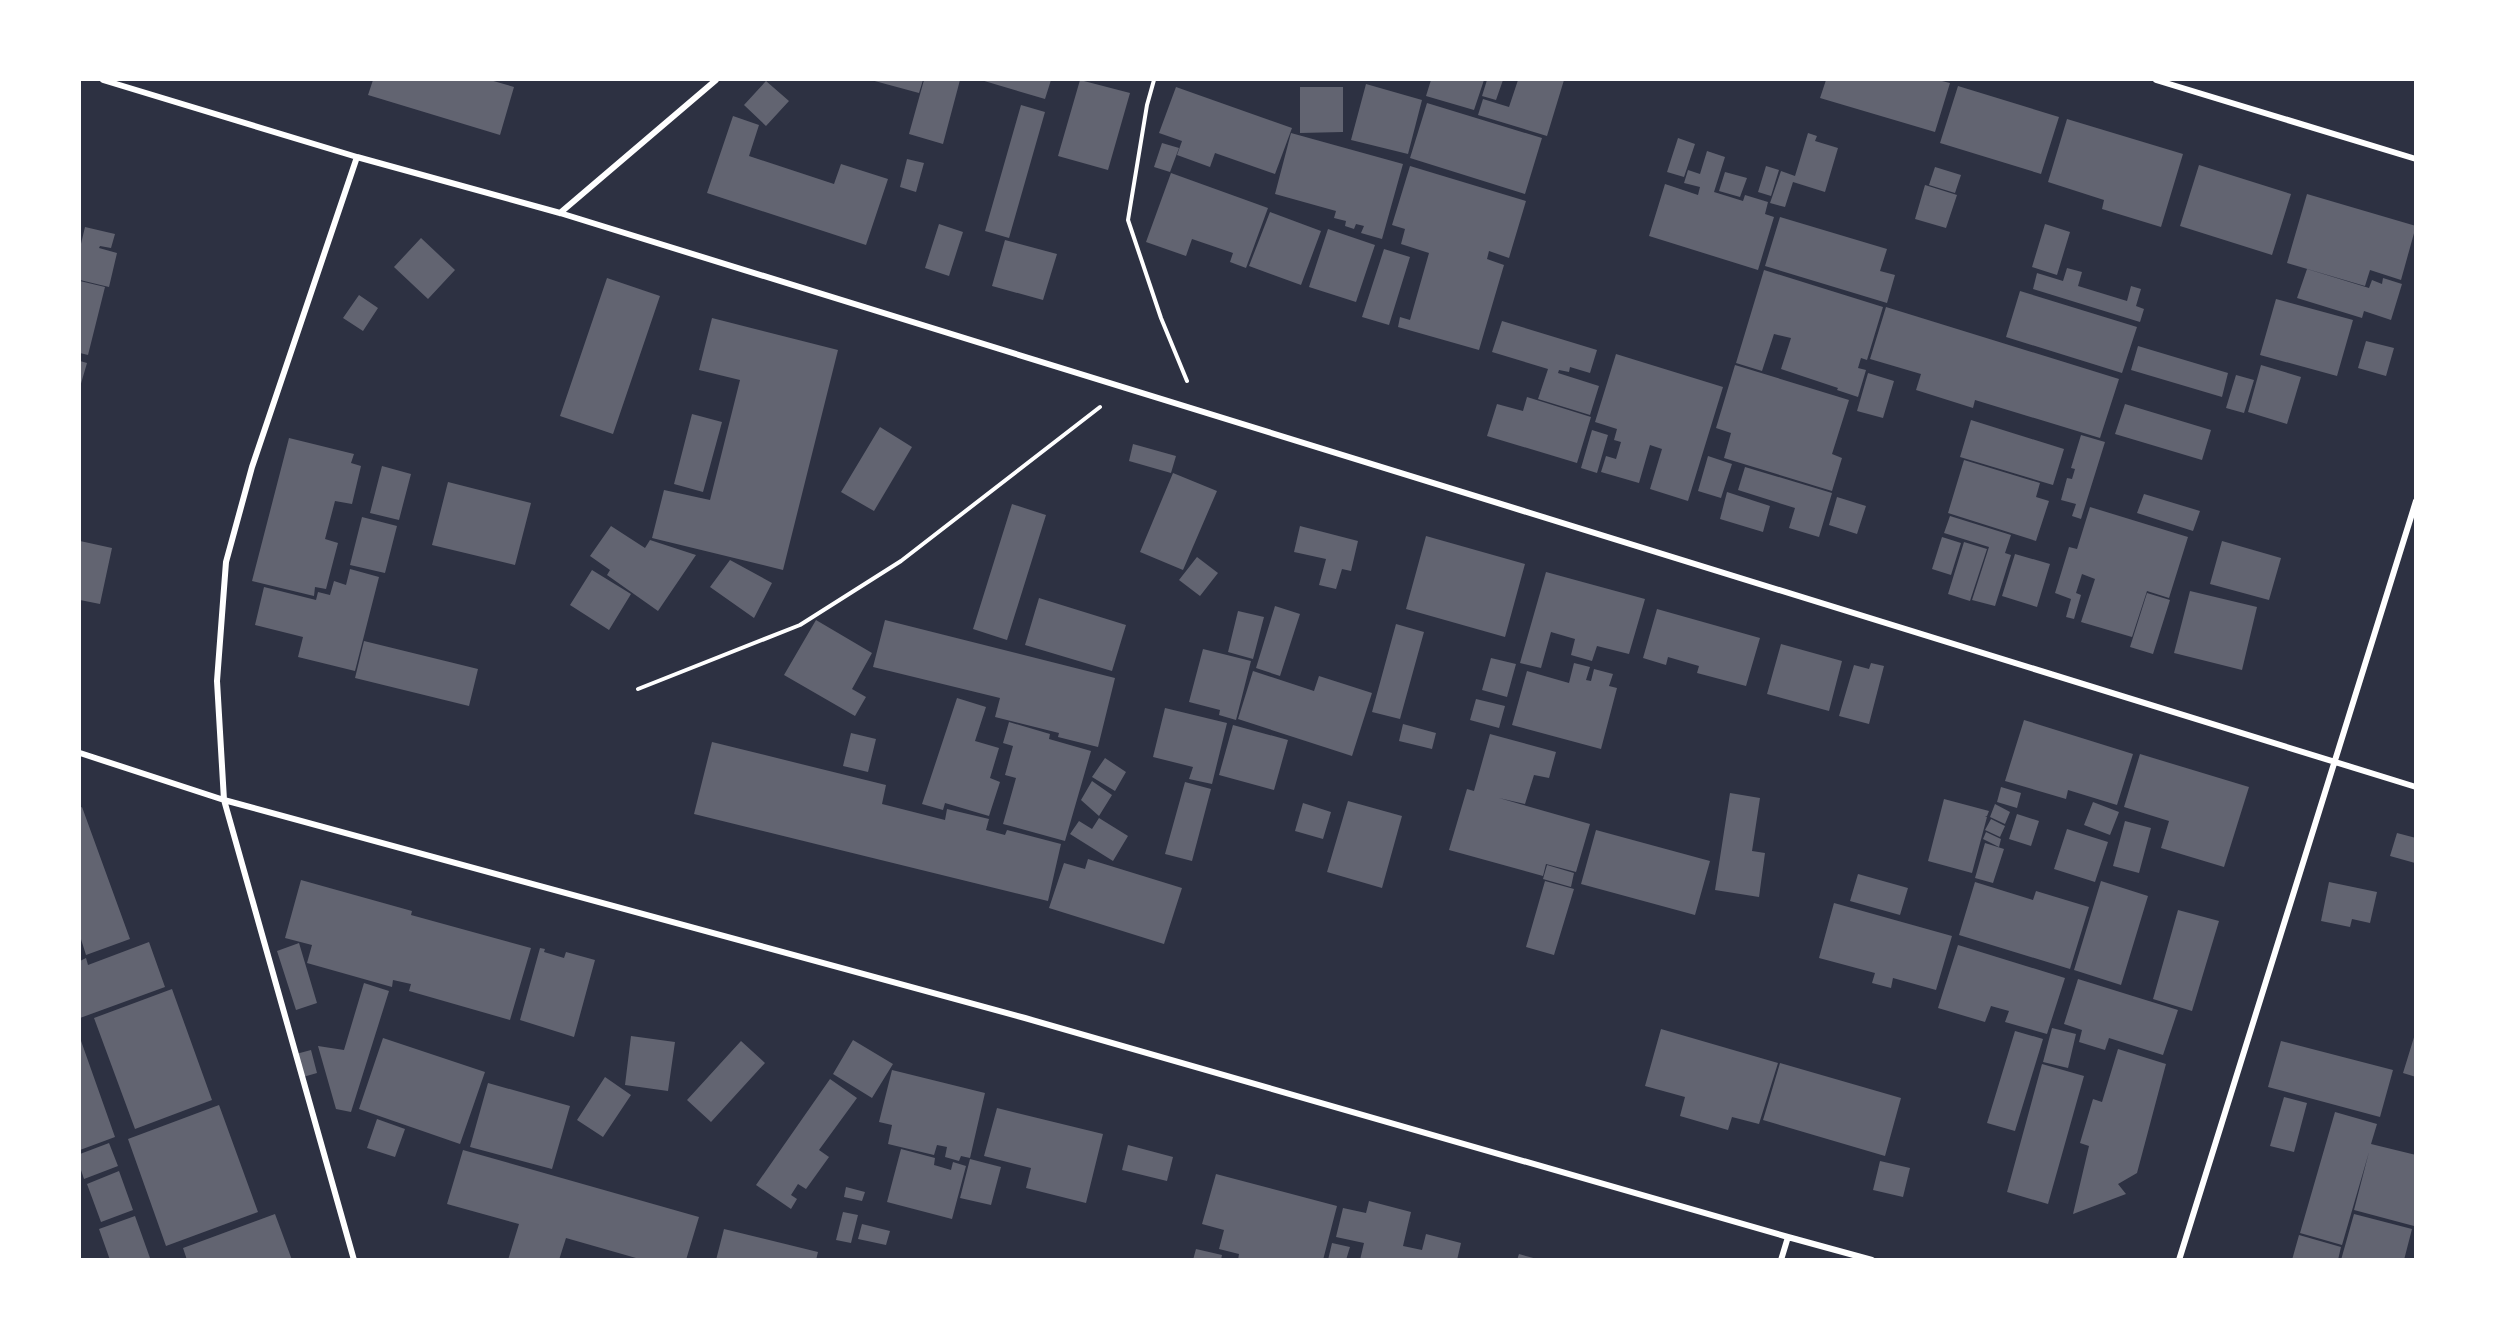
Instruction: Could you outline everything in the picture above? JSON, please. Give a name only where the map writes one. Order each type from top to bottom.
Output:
[{"type":"street","points":[[103,80],[357,156],[560,213],[2415,787]]},
{"type":"street","points":[[560,213],[716,80]]},
{"type":"street","points":[[2156,80],[2415,159]]},
{"type":"street","points":[[354,1260],[224,800],[217,681],[226,562],[252,467],[357,156]]},
{"type":"street","points":[[2179,1260],[2415,501]]},
{"type":"street","points":[[80,753],[224,800],[1024,1018],[1788,1238],[1872,1260]]},
{"type":"street","points":[[1781,1260],[1788,1238]]},
{"type":"path","points":[[1154,80],[1147,105],[1128,220],[1161,318],[1199,411]]},
{"type":"path","points":[[638,689],[800,625],[901,561],[1124,388]]},
{"type":"building","points":[[373,80],[490,80],[514,87],[500,135],[368,95]]},
{"type":"building","points":[[871,80],[923,80],[919,93]]},
{"type":"building","points":[[924,80],[960,80],[943,144],[909,134]]},
{"type":"building","points":[[981,80],[1051,80],[1045,99]]},
{"type":"building","points":[[1080,80],[1130,93],[1108,170],[1058,156]]},
{"type":"building","points":[[1431,80],[1484,80],[1474,110],[1426,96]]},
{"type":"building","points":[[1487,80],[1503,80],[1496,100],[1482,96]]},
{"type":"building","points":[[1518,80],[1564,80],[1547,136],[1478,115],[1483,99],[1509,107]]},
{"type":"building","points":[[1826,80],[1938,80],[1950,83],[1935,132],[1820,98]]},
{"type":"building","points":[[766,81],[789,101],[766,126],[744,105]]},
{"type":"building","points":[[1366,84],[1422,100],[1408,154],[1351,140]]},
{"type":"building","points":[[1958,86],[2059,117],[2041,174],[1940,143]]},
{"type":"building","points":[[1176,87],[1292,128],[1275,174],[1215,153],[1210,167],[1177,155],[1182,141],[1159,133]]},
{"type":"building","points":[[1300,87],[1343,87],[1343,132],[1300,133]]},
{"type":"building","points":[[1427,103],[1542,138],[1525,194],[1410,158]]},
{"type":"building","points":[[1021,105],[1045,112],[1009,238],[985,231]]},
{"type":"building","points":[[733,116],[759,125],[749,156],[834,184],[841,164],[888,179],[866,245],[707,193]]},
{"type":"building","points":[[2067,119],[2183,154],[2161,227],[2102,209],[2104,200],[2048,182]]},
{"type":"building","points":[[1291,133],[1403,164],[1382,239],[1361,233],[1364,226],[1356,224],[1354,229],[1345,226],[1346,221],[1334,218],[1336,211],[1275,194]]},
{"type":"building","points":[[1808,133],[1817,136],[1815,141],[1838,148],[1825,192],[1793,182],[1785,207],[1770,203],[1781,171],[1795,176]]},
{"type":"building","points":[[1678,138],[1695,144],[1684,177],[1667,172]]},
{"type":"building","points":[[1162,143],[1179,148],[1170,172],[1154,167]]},
{"type":"building","points":[[1707,151],[1725,157],[1714,192],[1743,201],[1745,195],[1768,202],[1765,214],[1774,217],[1758,270],[1649,236],[1665,184],[1698,195],[1700,187],[1684,183],[1688,170],[1700,174]]},
{"type":"building","points":[[907,159],[924,163],[916,192],[900,187]]},
{"type":"building","points":[[2199,165],[2291,194],[2272,255],[2180,226]]},
{"type":"building","points":[[1410,166],[1526,201],[1509,258],[1489,251],[1487,259],[1504,265],[1479,350],[1398,327],[1400,317],[1410,320],[1429,253],[1401,244],[1405,229],[1392,225]]},
{"type":"building","points":[[1766,166],[1779,170],[1771,196],[1758,192]]},
{"type":"building","points":[[1935,167],[1961,175],[1955,193],[1929,185]]},
{"type":"building","points":[[1725,172],[1747,178],[1740,197],[1719,191]]},
{"type":"building","points":[[1171,173],[1268,208],[1246,268],[1230,262],[1233,253],[1192,239],[1186,256],[1146,242]]},
{"type":"building","points":[[1925,185],[1957,195],[1946,228],[1915,219]]},
{"type":"building","points":[[2307,194],[2416,226],[2401,280],[2370,270],[2365,286],[2287,263]]},
{"type":"building","points":[[1270,212],[1321,231],[1301,285],[1249,266]]},
{"type":"building","points":[[1780,217],[1887,249],[1880,271],[1895,275],[1887,303],[1765,266]]},
{"type":"building","points":[[939,224],[963,232],[949,276],[925,268]]},
{"type":"building","points":[[2045,224],[2070,232],[2057,275],[2032,267]]},
{"type":"building","points":[[85,227],[115,234],[111,248],[100,246],[99,248],[117,253],[109,287],[80,280],[80,248]]},
{"type":"building","points":[[1328,229],[1375,245],[1356,302],[1309,287]]},
{"type":"building","points":[[421,238],[455,270],[428,299],[394,267]]},
{"type":"building","points":[[1005,240],[1057,254],[1043,300],[992,286]]},
{"type":"building","points":[[1384,249],[1410,257],[1389,325],[1362,317]]},
{"type":"building","points":[[2067,268],[2082,272],[2078,286],[2127,301],[2131,286],[2141,289],[2136,306],[2144,309],[2140,322],[2033,289],[2037,273],[2063,281]]},
{"type":"building","points":[[2307,269],[2369,288],[2372,280],[2382,284],[2383,278],[2402,284],[2391,320],[2364,311],[2362,318],[2297,298]]},
{"type":"building","points":[[1764,270],[1883,307],[1867,360],[1861,358],[1858,368],[1866,370],[1858,397],[1781,369],[1791,338],[1774,334],[1762,371],[1736,363]]},
{"type":"building","points":[[607,278],[660,296],[613,434],[560,416]]},
{"type":"building","points":[[80,281],[105,287],[88,355],[80,353]]},
{"type":"building","points":[[2020,291],[2137,327],[2122,373],[2006,337]]},
{"type":"building","points":[[359,295],[378,308],[363,331],[343,318]]},
{"type":"building","points":[[2276,299],[2353,320],[2337,376],[2260,355]]},
{"type":"building","points":[[1886,307],[2119,379],[2100,438],[1975,400],[1973,408],[1916,390],[1921,374],[1870,359]]},
{"type":"building","points":[[712,318],[838,350],[783,570],[652,538],[664,490],[710,500],[740,380],[699,370]]},
{"type":"building","points":[[1502,321],[1597,350],[1590,373],[1570,367],[1569,372],[1559,370],[1558,373],[1599,386],[1590,415],[1538,399],[1548,369],[1492,352]]},
{"type":"building","points":[[2366,341],[2394,348],[2386,376],[2358,368]]},
{"type":"building","points":[[2138,346],[2228,373],[2222,397],[2131,370]]},
{"type":"building","points":[[1616,354],[1723,387],[1688,501],[1650,489],[1662,449],[1650,445],[1639,483],[1601,472],[1606,456],[1616,459],[1621,442],[1614,440],[1617,429],[1595,422]]},
{"type":"building","points":[[80,361],[87,363],[80,387]]},
{"type":"building","points":[[1735,365],[1849,400],[1832,454],[1842,458],[1832,491],[1724,458],[1731,433],[1716,428]]},
{"type":"building","points":[[2261,365],[2301,377],[2287,424],[2248,412]]},
{"type":"building","points":[[1868,373],[1894,381],[1883,418],[1857,411]]},
{"type":"building","points":[[2236,375],[2254,380],[2244,413],[2226,408]]},
{"type":"building","points":[[1527,397],[1591,417],[1577,463],[1487,436],[1497,404],[1523,411]]},
{"type":"building","points":[[2125,404],[2211,430],[2202,460],[2115,434]]},
{"type":"building","points":[[692,414],[722,422],[703,492],[674,484]]},
{"type":"building","points":[[1971,420],[2064,449],[2053,485],[1960,457]]},
{"type":"building","points":[[880,427],[912,447],[874,511],[841,492]]},
{"type":"building","points":[[1592,430],[1608,435],[1597,473],[1581,468]]},
{"type":"building","points":[[2081,435],[2105,442],[2081,519],[2072,516],[2076,504],[2061,500],[2067,478],[2072,479],[2075,469],[2071,468]]},
{"type":"building","points":[[289,438],[354,454],[351,463],[361,466],[352,504],[335,501],[325,539],[338,543],[326,589],[315,587],[314,596],[252,581]]},
{"type":"building","points":[[1133,444],[1176,456],[1171,473],[1129,461]]},
{"type":"building","points":[[1708,456],[1732,464],[1721,498],[1698,491]]},
{"type":"building","points":[[1964,460],[2040,483],[2036,497],[2049,501],[2036,541],[1948,513]]},
{"type":"building","points":[[382,466],[411,474],[399,520],[370,513]]},
{"type":"building","points":[[1745,467],[1832,493],[1819,537],[1789,528],[1795,508],[1738,490]]},
{"type":"building","points":[[1173,473],[1217,491],[1183,570],[1140,552]]},
{"type":"building","points":[[448,482],[531,503],[515,565],[432,545]]},
{"type":"building","points":[[1727,492],[1770,506],[1763,532],[1720,519]]},
{"type":"building","points":[[2144,494],[2200,511],[2193,531],[2137,513]]},
{"type":"building","points":[[1837,497],[1866,506],[1857,534],[1829,525]]},
{"type":"building","points":[[1012,504],[1046,515],[1007,640],[973,629]]},
{"type":"building","points":[[2090,507],[2188,537],[2169,598],[2147,591],[2132,637],[2081,622],[2095,579],[2082,574],[2076,593],[2081,595],[2074,619],[2066,617],[2071,599],[2055,593],[2069,547],[2077,549]]},
{"type":"building","points":[[1950,516],[2011,535],[2005,553],[2011,555],[1995,606],[1972,600],[1989,547],[1944,533]]},
{"type":"building","points":[[362,517],[397,526],[385,573],[350,565]]},
{"type":"building","points":[[611,526],[645,548],[650,540],[696,555],[658,611],[607,575],[610,570],[590,556]]},
{"type":"building","points":[[1300,526],[1358,541],[1351,571],[1342,569],[1336,589],[1319,585],[1326,559],[1294,552]]},
{"type":"building","points":[[1426,536],[1525,564],[1505,637],[1406,609]]},
{"type":"building","points":[[1942,537],[1961,543],[1951,575],[1932,569]]},
{"type":"building","points":[[80,541],[112,548],[100,604],[80,600]]},
{"type":"building","points":[[2222,541],[2281,558],[2269,600],[2210,584]]},
{"type":"building","points":[[1964,542],[1987,549],[1970,601],[1948,594]]},
{"type":"building","points":[[2015,554],[2050,564],[2037,607],[2002,596]]},
{"type":"building","points":[[1197,557],[1218,573],[1200,596],[1179,580]]},
{"type":"building","points":[[730,560],[772,583],[754,618],[710,587]]},
{"type":"building","points":[[350,569],[379,577],[355,671],[298,657],[303,637],[255,625],[264,587],[316,600],[318,592],[330,595],[334,581],[346,585]]},
{"type":"building","points":[[592,570],[631,594],[609,630],[570,605]]},
{"type":"building","points":[[1546,572],[1645,599],[1629,654],[1597,646],[1592,661],[1571,655],[1575,639],[1551,632],[1541,668],[1520,663]]},
{"type":"building","points":[[2190,591],[2257,607],[2242,670],[2174,653]]},
{"type":"building","points":[[2147,593],[2170,600],[2153,654],[2130,647]]},
{"type":"building","points":[[1039,598],[1126,625],[1112,671],[1025,645]]},
{"type":"building","points":[[1275,606],[1300,614],[1280,676],[1256,668]]},
{"type":"building","points":[[1657,609],[1760,638],[1746,686],[1697,673],[1699,666],[1668,657],[1666,665],[1643,658]]},
{"type":"building","points":[[1238,611],[1264,617],[1253,659],[1228,652]]},
{"type":"building","points":[[816,620],[872,653],[852,689],[866,697],[855,716],[784,675]]},
{"type":"building","points":[[885,620],[1115,678],[1098,747],[1058,737],[1059,733],[995,717],[1000,698],[873,667]]},
{"type":"building","points":[[1396,624],[1424,632],[1400,719],[1372,712]]},
{"type":"building","points":[[364,641],[478,669],[469,706],[355,678]]},
{"type":"building","points":[[1781,644],[1842,661],[1829,711],[1767,694]]},
{"type":"building","points":[[1203,649],[1251,661],[1236,720],[1219,715],[1220,710],[1189,702]]},
{"type":"building","points":[[1491,658],[1516,664],[1507,697],[1482,690]]},
{"type":"building","points":[[1574,663],[1590,667],[1586,680],[1591,681],[1594,669],[1613,674],[1609,686],[1617,688],[1601,749],[1512,725],[1527,671],[1569,683]]},
{"type":"building","points":[[1871,663],[1884,666],[1869,724],[1839,716],[1854,665],[1869,669]]},
{"type":"building","points":[[1253,671],[1314,691],[1319,676],[1372,693],[1352,756],[1238,719]]},
{"type":"building","points":[[957,698],[986,707],[975,741],[999,748],[990,778],[1000,782],[989,816],[945,803],[943,810],[922,804]]},
{"type":"building","points":[[1476,699],[1505,706],[1499,728],[1470,720]]},
{"type":"building","points":[[1165,708],[1227,723],[1212,784],[1189,779],[1193,767],[1153,757]]},
{"type":"building","points":[[2024,720],[2133,754],[2117,805],[2068,790],[2066,799],[2005,781]]},
{"type":"building","points":[[1009,722],[1050,734],[1049,739],[1091,751],[1065,841],[1003,824],[1016,778],[1005,775],[1013,746],[1003,743]]},
{"type":"building","points":[[1403,724],[1436,733],[1432,749],[1399,741]]},
{"type":"building","points":[[1233,725],[1288,740],[1274,790],[1219,775]]},
{"type":"building","points":[[851,733],[876,739],[868,772],[843,766]]},
{"type":"building","points":[[1490,734],[1556,752],[1549,778],[1534,775],[1525,804],[1499,798],[1590,824],[1576,872],[1546,864],[1543,876],[1449,850],[1467,789],[1474,791]]},
{"type":"building","points":[[712,742],[886,785],[882,804],[945,820],[947,809],[989,819],[986,830],[1005,835],[1007,830],[1061,844],[1048,901],[694,814]]},
{"type":"building","points":[[2140,754],[2249,787],[2224,867],[2161,848],[2169,821],[2124,807]]},
{"type":"building","points":[[1105,758],[1126,772],[1115,791],[1092,777]]},
{"type":"building","points":[[1092,781],[1112,795],[1099,816],[1081,800]]},
{"type":"building","points":[[1185,782],[1211,789],[1192,861],[1165,854]]},
{"type":"building","points":[[2001,787],[2021,793],[2017,808],[1997,802]]},
{"type":"building","points":[[1730,793],[1760,798],[1752,851],[1765,853],[1759,897],[1715,890]]},
{"type":"building","points":[[1944,799],[1989,811],[1985,816],[1987,817],[1972,873],[1928,861]]},
{"type":"building","points":[[1348,801],[1402,816],[1382,888],[1327,872]]},
{"type":"building","points":[[2093,802],[2119,812],[2110,835],[2084,825]]},
{"type":"building","points":[[1303,803],[1331,812],[1323,839],[1295,831]]},
{"type":"building","points":[[1995,804],[2010,812],[2005,824],[1990,817]]},
{"type":"building","points":[[82,807],[130,939],[86,955],[80,936],[80,808]]},
{"type":"building","points":[[2017,814],[2039,821],[2031,846],[2009,839]]},
{"type":"building","points":[[1099,818],[1128,836],[1113,861],[1070,834],[1079,821],[1092,829]]},
{"type":"building","points":[[1991,819],[2005,826],[2000,837],[1985,830]]},
{"type":"building","points":[[2125,821],[2151,828],[2139,873],[2113,866]]},
{"type":"building","points":[[2067,829],[2108,842],[2095,882],[2054,869]]},
{"type":"building","points":[[1596,830],[1710,861],[1695,915],[1581,884]]},
{"type":"building","points":[[1986,832],[2001,839],[1999,847],[1983,839]]},
{"type":"building","points":[[2397,833],[2416,838],[2415,863],[2390,856]]},
{"type":"building","points":[[1985,843],[2004,849],[1993,883],[1975,878]]},
{"type":"building","points":[[1088,859],[1182,888],[1164,944],[1049,908],[1064,863],[1085,869]]},
{"type":"building","points":[[1547,865],[1574,873],[1571,887],[1543,879]]},
{"type":"building","points":[[1858,874],[1908,888],[1900,915],[1850,901]]},
{"type":"building","points":[[301,880],[412,911],[411,915],[531,948],[510,1020],[409,991],[411,984],[393,980],[392,987],[307,963],[312,945],[285,938]]},
{"type":"building","points":[[1545,881],[1574,889],[1554,955],[1526,947]]},
{"type":"building","points":[[2101,881],[2148,896],[2121,985],[2074,970]]},
{"type":"building","points":[[1975,882],[2033,900],[2036,891],[2089,907],[2070,969],[1959,935]]},
{"type":"building","points":[[2329,882],[2377,892],[2370,923],[2352,919],[2350,927],[2321,921]]},
{"type":"building","points":[[1834,903],[1952,936],[1936,990],[1893,978],[1891,988],[1872,983],[1875,973],[1819,958]]},
{"type":"building","points":[[2178,910],[2219,921],[2192,1011],[2153,999]]},
{"type":"building","points":[[149,942],[165,987],[80,1018],[80,961],[86,958],[88,965]]},
{"type":"building","points":[[299,943],[317,1003],[296,1010],[277,951]]},
{"type":"building","points":[[1958,945],[2065,978],[2047,1034],[2005,1022],[2009,1011],[1991,1006],[1985,1022],[1938,1008]]},
{"type":"building","points":[[540,948],[545,949],[544,952],[564,958],[566,952],[595,960],[574,1037],[520,1020]]},
{"type":"building","points":[[2078,979],[2178,1010],[2163,1055],[2109,1038],[2105,1050],[2079,1042],[2082,1030],[2064,1024]]},
{"type":"building","points":[[364,983],[389,991],[351,1112],[336,1109],[318,1046],[344,1050]]},
{"type":"building","points":[[172,989],[212,1100],[135,1129],[94,1018]]},
{"type":"building","points":[[2052,1028],[2076,1034],[2068,1068],[2043,1062]]},
{"type":"building","points":[[1661,1029],[1778,1063],[1759,1124],[1732,1117],[1728,1130],[1680,1116],[1685,1097],[1645,1086]]},
{"type":"building","points":[[2015,1031],[2043,1039],[2015,1131],[1987,1123]]},
{"type":"building","points":[[2416,1034],[2416,1077],[2403,1073]]},
{"type":"building","points":[[631,1036],[675,1042],[668,1091],[625,1085]]},
{"type":"building","points":[[80,1038],[115,1137],[80,1150]]},
{"type":"building","points":[[383,1038],[485,1072],[460,1144],[359,1109]]},
{"type":"building","points":[[853,1040],[893,1064],[872,1098],[833,1074]]},
{"type":"building","points":[[741,1041],[765,1063],[711,1122],[687,1100]]},
{"type":"building","points":[[2281,1041],[2393,1070],[2380,1117],[2268,1087]]},
{"type":"building","points":[[2118,1049],[2166,1064],[2137,1173],[2118,1184],[2126,1194],[2073,1214],[2089,1146],[2080,1143],[2093,1099],[2102,1102]]},
{"type":"building","points":[[311,1050],[317,1073],[303,1077],[296,1054]]},
{"type":"building","points":[[1780,1063],[1901,1098],[1885,1156],[1763,1120]]},
{"type":"building","points":[[2042,1064],[2084,1076],[2048,1204],[2007,1192]]},
{"type":"building","points":[[892,1070],[985,1093],[970,1158],[961,1156],[959,1161],[945,1157],[947,1147],[937,1145],[934,1155],[888,1144],[892,1125],[879,1122]]},
{"type":"building","points":[[605,1077],[631,1095],[603,1137],[577,1120]]},
{"type":"building","points":[[830,1079],[857,1098],[819,1150],[829,1157],[806,1189],[798,1184],[791,1195],[797,1199],[791,1209],[756,1185]]},
{"type":"building","points":[[488,1083],[570,1106],[552,1169],[470,1147]]},
{"type":"building","points":[[2284,1097],[2307,1103],[2294,1152],[2270,1146]]},
{"type":"building","points":[[219,1105],[258,1212],[166,1246],[128,1139]]},
{"type":"building","points":[[997,1108],[1103,1134],[1086,1203],[1026,1188],[1031,1168],[984,1156]]},
{"type":"building","points":[[2335,1112],[2377,1124],[2371,1144],[2416,1155],[2414,1226],[2354,1210],[2369,1152],[2342,1245],[2300,1233]]},
{"type":"building","points":[[377,1119],[405,1129],[395,1157],[367,1148]]},
{"type":"building","points":[[109,1143],[118,1166],[84,1179],[80,1167],[80,1154]]},
{"type":"building","points":[[1128,1145],[1173,1157],[1167,1181],[1122,1170]]},
{"type":"building","points":[[901,1149],[935,1158],[934,1165],[951,1170],[953,1162],[966,1166],[952,1219],[887,1202]]},
{"type":"building","points":[[463,1150],[699,1217],[686,1260],[643,1260],[566,1238],[559,1260],[508,1260],[519,1224],[447,1204]]},
{"type":"building","points":[[970,1159],[1001,1167],[991,1205],[960,1198]]},
{"type":"building","points":[[1880,1161],[1910,1168],[1903,1197],[1873,1190]]},
{"type":"building","points":[[119,1171],[133,1210],[101,1222],[87,1184]]},
{"type":"building","points":[[1216,1174],[1337,1206],[1323,1260],[1238,1260],[1239,1254],[1219,1249],[1224,1230],[1202,1224]]},
{"type":"building","points":[[846,1187],[865,1192],[862,1201],[844,1197]]},
{"type":"building","points":[[1369,1201],[1411,1212],[1403,1246],[1422,1250],[1426,1234],[1461,1243],[1457,1260],[1360,1260],[1364,1243],[1336,1237],[1343,1208],[1366,1213]]},
{"type":"building","points":[[843,1212],[858,1215],[851,1243],[836,1240]]},
{"type":"building","points":[[275,1214],[292,1260],[187,1260],[183,1248]]},
{"type":"building","points":[[2354,1214],[2412,1229],[2404,1260],[2341,1260]]},
{"type":"building","points":[[135,1216],[150,1258],[110,1260],[99,1229]]},
{"type":"building","points":[[862,1224],[890,1231],[886,1245],[858,1239]]},
{"type":"building","points":[[724,1229],[818,1252],[816,1260],[716,1260]]},
{"type":"building","points":[[2299,1235],[2341,1247],[2338,1260],[2292,1260]]},
{"type":"building","points":[[1332,1243],[1350,1247],[1346,1260],[1328,1260]]},
{"type":"building","points":[[1196,1249],[1222,1255],[1221,1260],[1193,1260]]},
{"type":"building","points":[[1519,1254],[1537,1259],[1537,1260],[1517,1260]]}]
